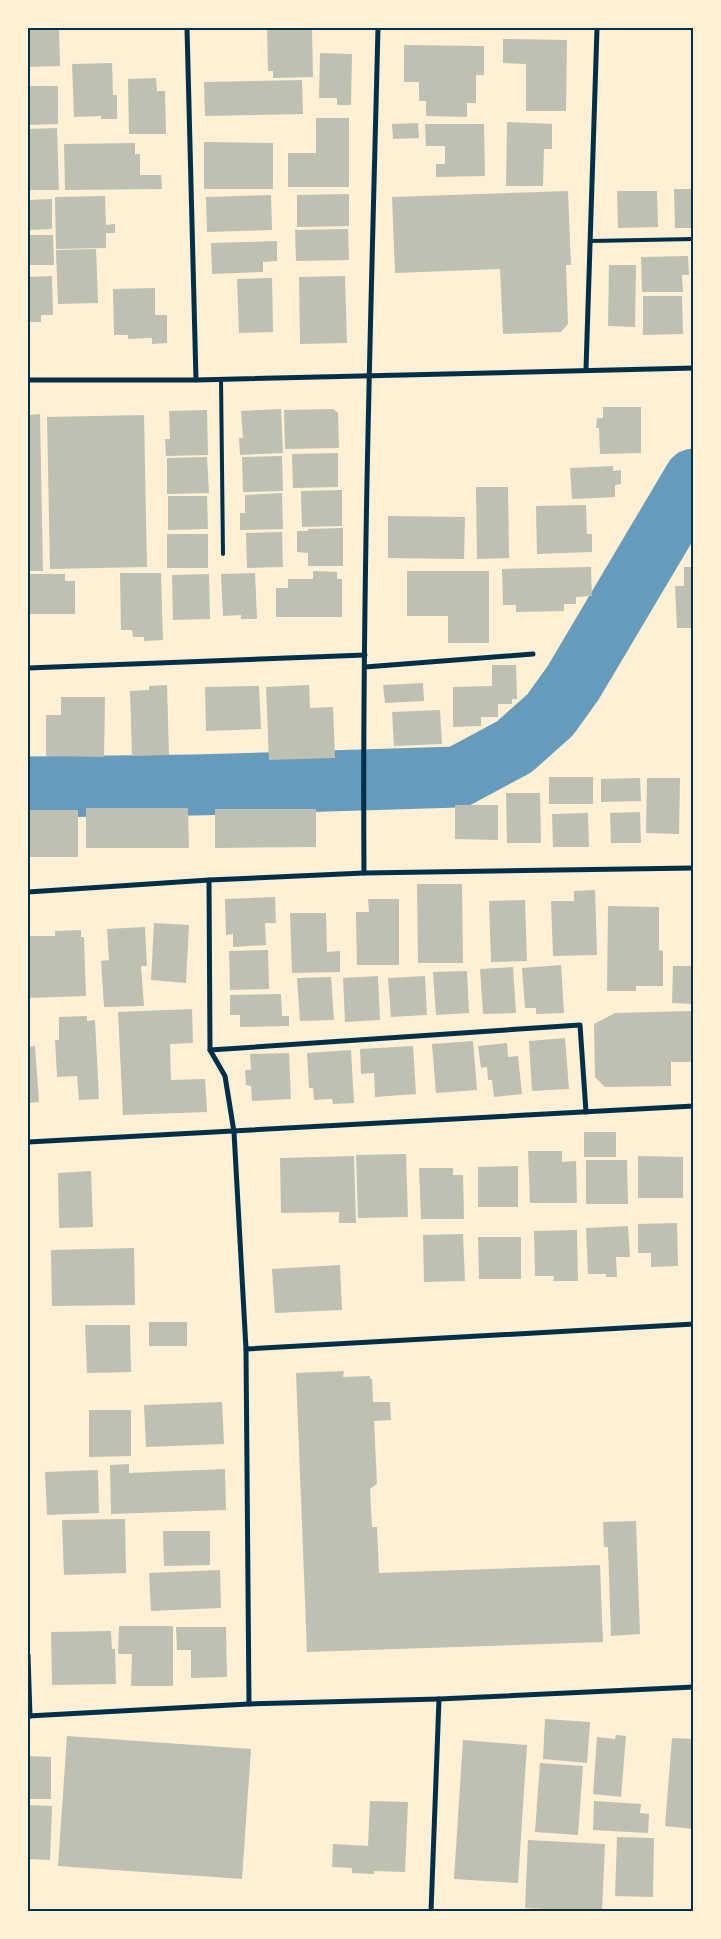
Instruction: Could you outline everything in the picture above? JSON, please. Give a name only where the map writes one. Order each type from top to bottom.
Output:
[{"type":"street","points":[[187,28],[196,380]]},
{"type":"street","points":[[364,873],[365,655],[378,28]]},
{"type":"street","points":[[586,369],[597,28]]},
{"type":"street","points":[[28,380],[196,380],[370,374],[694,368]]},
{"type":"street","points":[[365,667],[533,654]]},
{"type":"street","points":[[28,668],[365,655]]},
{"type":"street","points":[[28,892],[209,880],[364,873],[694,868]]},
{"type":"street","points":[[209,880],[210,1050],[225,1076],[234,1132],[246,1349],[249,1704]]},
{"type":"street","points":[[210,1050],[580,1025],[586,1112]]},
{"type":"street","points":[[28,1142],[694,1106]]},
{"type":"street","points":[[246,1349],[694,1324]]},
{"type":"street","points":[[28,1655],[28,1716],[249,1704],[439,1699],[694,1687]]},
{"type":"street","points":[[431,1912],[439,1699]]},
{"type":"lane","points":[[590,241],[694,239]]},
{"type":"lane","points":[[221,379],[223,554]]},
{"type":"building","points":[[28,28],[59,28],[60,66],[28,67]]},
{"type":"building","points":[[267,28],[312,28],[313,77],[273,78],[273,71],[268,71]]},
{"type":"building","points":[[503,39],[567,40],[566,111],[526,111],[526,64],[503,63]]},
{"type":"building","points":[[404,45],[484,46],[484,75],[476,75],[476,103],[467,103],[467,117],[426,116],[426,101],[419,101],[419,82],[404,82]]},
{"type":"building","points":[[320,53],[352,54],[351,105],[337,105],[337,98],[319,98]]},
{"type":"building","points":[[112,63],[113,95],[117,95],[117,119],[101,119],[101,116],[74,117],[72,64]]},
{"type":"building","points":[[156,78],[157,91],[165,91],[166,134],[129,134],[128,79]]},
{"type":"building","points":[[302,80],[303,114],[205,116],[204,82]]},
{"type":"building","points":[[28,86],[58,86],[58,124],[28,125]]},
{"type":"building","points":[[316,118],[349,118],[349,187],[288,187],[288,153],[316,153]]},
{"type":"building","points":[[507,122],[552,124],[552,149],[544,149],[543,186],[506,186]]},
{"type":"building","points":[[418,123],[419,138],[393,139],[392,124]]},
{"type":"building","points":[[425,124],[484,124],[485,176],[436,177],[436,164],[445,164],[445,146],[426,146]]},
{"type":"building","points":[[57,128],[59,190],[28,190],[28,129]]},
{"type":"building","points":[[204,142],[273,143],[273,189],[204,189]]},
{"type":"building","points":[[135,143],[135,154],[140,154],[140,175],[161,175],[162,189],[65,190],[64,144]]},
{"type":"building","points":[[674,189],[694,189],[694,228],[675,228]]},
{"type":"building","points":[[568,191],[571,265],[566,265],[568,324],[561,332],[503,334],[500,269],[395,273],[392,197]]},
{"type":"building","points":[[617,191],[657,191],[658,227],[618,228]]},
{"type":"building","points":[[349,194],[349,226],[297,227],[297,195]]},
{"type":"building","points":[[271,195],[272,230],[207,232],[206,197]]},
{"type":"building","points":[[105,196],[106,225],[115,224],[115,233],[106,233],[106,248],[56,249],[55,197]]},
{"type":"building","points":[[52,199],[52,229],[28,230],[28,200]]},
{"type":"building","points":[[348,229],[349,260],[296,261],[295,230]]},
{"type":"building","points":[[28,235],[53,235],[54,265],[28,265]]},
{"type":"building","points":[[277,241],[277,261],[263,262],[263,272],[212,274],[211,243]]},
{"type":"building","points":[[96,249],[98,303],[58,304],[56,250]]},
{"type":"building","points":[[688,256],[689,275],[682,275],[683,292],[642,292],[641,257]]},
{"type":"building","points":[[609,265],[636,265],[635,327],[608,326]]},
{"type":"building","points":[[52,276],[53,315],[41,315],[41,322],[28,322],[28,277]]},
{"type":"building","points":[[345,276],[347,343],[300,344],[299,277]]},
{"type":"building","points":[[272,278],[273,332],[239,333],[237,279]]},
{"type":"building","points":[[155,288],[155,315],[167,315],[167,343],[152,344],[152,338],[128,339],[128,335],[114,335],[113,289]]},
{"type":"building","points":[[643,296],[682,296],[683,334],[643,335]]},
{"type":"building","points":[[603,407],[641,407],[641,453],[600,454],[599,428],[596,428],[597,418],[603,418]]},
{"type":"building","points":[[281,409],[283,453],[240,455],[239,438],[243,438],[241,411]]},
{"type":"building","points":[[333,409],[338,413],[339,448],[285,449],[284,410]]},
{"type":"building","points":[[207,410],[208,455],[166,456],[165,439],[170,439],[169,411]]},
{"type":"building","points":[[40,414],[43,571],[28,571],[28,415]]},
{"type":"building","points":[[144,415],[147,567],[50,569],[47,417]]},
{"type":"building","points":[[338,453],[338,487],[293,488],[292,454]]},
{"type":"building","points":[[282,456],[283,491],[243,492],[242,457]]},
{"type":"building","points":[[207,457],[209,493],[167,494],[167,458]]},
{"type":"building","points":[[613,466],[613,471],[621,470],[621,484],[615,485],[615,497],[572,499],[570,468]]},
{"type":"building","points":[[476,487],[508,487],[509,558],[477,559]]},
{"type":"building","points":[[342,490],[342,526],[302,527],[301,491]]},
{"type":"building","points":[[282,493],[283,529],[240,530],[240,513],[245,513],[245,495]]},
{"type":"building","points":[[168,496],[207,496],[208,529],[168,530]]},
{"type":"building","points":[[586,505],[587,534],[592,534],[592,552],[537,554],[536,506]]},
{"type":"building","points":[[388,516],[465,517],[464,559],[388,558]]},
{"type":"building","points":[[343,528],[343,566],[308,566],[308,553],[297,552],[297,531]]},
{"type":"building","points":[[282,532],[283,567],[247,568],[246,533]]},
{"type":"building","points":[[167,534],[208,534],[208,568],[167,568]]},
{"type":"building","points":[[591,567],[592,596],[576,597],[576,604],[564,604],[564,611],[516,612],[516,605],[503,605],[502,569]]},
{"type":"building","points":[[684,567],[694,567],[694,628],[677,628],[675,586],[684,586]]},
{"type":"building","points":[[313,571],[337,572],[337,579],[342,579],[342,617],[276,617],[276,588],[288,588],[288,579],[313,579]]},
{"type":"building","points":[[407,571],[489,571],[489,643],[448,643],[448,616],[407,616]]},
{"type":"building","points":[[120,573],[161,573],[163,640],[144,641],[144,637],[133,637],[132,630],[121,630]]},
{"type":"building","points":[[255,573],[257,619],[241,619],[241,615],[223,616],[221,574]]},
{"type":"building","points":[[28,574],[65,574],[65,581],[75,581],[75,614],[28,614]]},
{"type":"building","points":[[209,574],[210,619],[173,620],[172,575]]},
{"type":"building","points":[[492,665],[516,665],[517,699],[512,699],[512,704],[498,704],[498,717],[481,717],[481,726],[453,727],[453,687],[492,686]]},
{"type":"building","points":[[423,683],[424,701],[385,703],[383,685]]},
{"type":"building","points":[[167,685],[169,755],[132,756],[130,691],[149,690],[149,686]]},
{"type":"building","points":[[309,685],[310,708],[333,707],[335,758],[269,760],[266,687]]},
{"type":"building","points":[[259,686],[261,729],[206,731],[205,687]]},
{"type":"building","points":[[61,697],[105,697],[104,757],[46,756],[46,715],[61,715]]},
{"type":"building","points":[[440,710],[442,744],[394,746],[392,712]]},
{"type":"building","points":[[549,777],[593,777],[593,804],[549,804]]},
{"type":"building","points":[[640,778],[641,801],[601,802],[601,779]]},
{"type":"building","points":[[647,778],[680,778],[679,834],[646,833]]},
{"type":"building","points":[[506,793],[540,793],[541,843],[507,843]]},
{"type":"building","points":[[455,805],[498,805],[498,840],[455,839]]},
{"type":"building","points":[[86,808],[188,808],[189,848],[86,848]]},
{"type":"building","points":[[215,809],[316,809],[316,847],[215,848]]},
{"type":"building","points":[[28,810],[78,810],[78,857],[28,857]]},
{"type":"building","points":[[640,812],[641,843],[611,843],[610,813]]},
{"type":"building","points":[[588,813],[589,847],[553,847],[552,814]]},
{"type":"building","points":[[417,884],[462,884],[463,963],[418,963]]},
{"type":"building","points":[[595,890],[597,955],[553,956],[551,901],[574,901],[574,891]]},
{"type":"building","points":[[275,897],[276,923],[265,923],[266,945],[233,947],[233,934],[226,935],[225,899]]},
{"type":"building","points":[[368,899],[399,899],[399,965],[357,965],[356,912],[369,912]]},
{"type":"building","points":[[525,900],[527,961],[491,962],[489,901]]},
{"type":"building","points":[[608,906],[659,907],[659,950],[663,951],[663,986],[636,986],[636,991],[607,991]]},
{"type":"building","points":[[290,913],[326,913],[327,952],[340,951],[340,972],[292,973]]},
{"type":"building","points":[[154,923],[189,925],[186,983],[151,980]]},
{"type":"building","points":[[145,927],[147,966],[141,966],[144,1006],[104,1007],[101,961],[109,960],[107,929]]},
{"type":"building","points":[[81,930],[81,937],[84,937],[86,996],[28,998],[28,936],[55,936],[55,931]]},
{"type":"building","points":[[268,950],[269,989],[230,990],[229,951]]},
{"type":"building","points":[[561,965],[564,1013],[536,1014],[536,1008],[525,1008],[522,968]]},
{"type":"building","points":[[673,966],[694,966],[694,1004],[672,1003]]},
{"type":"building","points":[[513,967],[516,1013],[483,1014],[480,969]]},
{"type":"building","points":[[467,971],[469,1013],[436,1015],[433,972]]},
{"type":"building","points":[[378,976],[380,1020],[345,1022],[343,978]]},
{"type":"building","points":[[425,976],[427,1015],[391,1017],[388,978]]},
{"type":"building","points":[[331,977],[334,1020],[300,1021],[297,978]]},
{"type":"building","points":[[281,994],[282,1016],[289,1016],[289,1026],[240,1027],[240,1015],[230,1015],[230,995]]},
{"type":"building","points":[[192,1009],[193,1043],[170,1044],[171,1080],[205,1079],[207,1112],[123,1115],[118,1012]]},
{"type":"building","points":[[694,1011],[694,1062],[671,1062],[671,1086],[605,1087],[595,1077],[594,1024],[615,1013]]},
{"type":"building","points":[[87,1016],[87,1021],[95,1020],[99,1099],[79,1100],[77,1076],[57,1077],[55,1040],[59,1040],[59,1017]]},
{"type":"building","points":[[565,1038],[569,1089],[532,1091],[529,1041]]},
{"type":"building","points":[[473,1041],[477,1090],[436,1093],[432,1044]]},
{"type":"building","points":[[507,1043],[508,1057],[518,1056],[522,1094],[494,1097],[492,1080],[488,1080],[487,1067],[481,1068],[478,1046]]},
{"type":"building","points":[[35,1046],[39,1102],[28,1103],[28,1047]]},
{"type":"building","points":[[413,1046],[416,1094],[375,1097],[374,1073],[361,1074],[360,1049]]},
{"type":"building","points":[[351,1050],[354,1103],[333,1104],[332,1099],[314,1100],[313,1088],[309,1088],[307,1053]]},
{"type":"building","points":[[289,1053],[291,1099],[252,1101],[251,1086],[246,1085],[245,1070],[251,1070],[250,1054]]},
{"type":"building","points":[[584,1132],[616,1132],[616,1157],[584,1157]]},
{"type":"building","points":[[528,1151],[562,1151],[562,1162],[576,1161],[577,1203],[530,1203]]},
{"type":"building","points":[[406,1154],[408,1217],[358,1218],[356,1155]]},
{"type":"building","points":[[354,1156],[356,1223],[339,1223],[339,1212],[281,1213],[280,1158]]},
{"type":"building","points":[[638,1156],[683,1157],[683,1198],[638,1198]]},
{"type":"building","points":[[586,1160],[627,1160],[628,1204],[586,1204]]},
{"type":"building","points":[[518,1166],[518,1207],[478,1207],[478,1167]]},
{"type":"building","points":[[419,1168],[453,1168],[453,1175],[463,1175],[464,1219],[421,1219]]},
{"type":"building","points":[[91,1171],[93,1227],[59,1228],[58,1173]]},
{"type":"building","points":[[677,1223],[678,1266],[651,1267],[651,1253],[638,1253],[638,1224]]},
{"type":"building","points":[[628,1226],[630,1257],[616,1257],[617,1277],[606,1277],[606,1274],[588,1274],[586,1228]]},
{"type":"building","points":[[577,1230],[578,1281],[553,1281],[554,1276],[535,1276],[534,1231]]},
{"type":"building","points":[[463,1234],[465,1281],[424,1282],[423,1235]]},
{"type":"building","points":[[478,1237],[521,1237],[521,1279],[479,1279]]},
{"type":"building","points":[[134,1248],[135,1305],[52,1306],[51,1250]]},
{"type":"building","points":[[340,1265],[342,1310],[275,1313],[272,1269]]},
{"type":"building","points":[[149,1322],[187,1322],[187,1346],[149,1346]]},
{"type":"building","points":[[85,1325],[130,1325],[131,1372],[87,1373]]},
{"type":"building","points":[[344,1371],[343,1377],[370,1376],[370,1379],[372,1379],[373,1402],[390,1402],[391,1420],[374,1421],[377,1484],[370,1489],[372,1527],[377,1527],[379,1573],[600,1565],[603,1642],[307,1652],[296,1373]]},
{"type":"building","points":[[222,1402],[224,1444],[146,1447],[144,1405]]},
{"type":"building","points":[[89,1410],[131,1410],[131,1456],[89,1457]]},
{"type":"building","points":[[129,1464],[129,1473],[225,1469],[226,1510],[111,1514],[110,1465]]},
{"type":"building","points":[[98,1470],[99,1513],[47,1515],[45,1472]]},
{"type":"building","points":[[125,1519],[126,1573],[64,1575],[62,1520]]},
{"type":"building","points":[[636,1521],[640,1634],[611,1636],[608,1547],[604,1547],[603,1522]]},
{"type":"building","points":[[163,1531],[210,1531],[210,1565],[164,1566]]},
{"type":"building","points":[[220,1570],[221,1608],[151,1611],[149,1573]]},
{"type":"building","points":[[119,1626],[173,1626],[173,1686],[131,1686],[132,1654],[118,1654]]},
{"type":"building","points":[[176,1627],[226,1627],[227,1677],[191,1678],[191,1650],[177,1650]]},
{"type":"building","points":[[111,1631],[112,1649],[115,1649],[116,1684],[52,1685],[51,1632]]},
{"type":"building","points":[[545,1719],[590,1722],[587,1763],[543,1759]]},
{"type":"building","points":[[616,1735],[626,1736],[621,1797],[593,1794],[597,1737],[615,1739]]},
{"type":"building","points":[[67,1736],[251,1749],[242,1879],[58,1866]]},
{"type":"building","points":[[672,1738],[694,1739],[694,1829],[665,1826]]},
{"type":"building","points":[[463,1740],[527,1745],[518,1883],[454,1879]]},
{"type":"building","points":[[28,1756],[51,1757],[51,1799],[28,1799]]},
{"type":"building","points":[[540,1763],[583,1766],[578,1835],[535,1832]]},
{"type":"building","points":[[370,1801],[408,1802],[405,1872],[374,1871],[374,1874],[352,1873],[352,1868],[332,1867],[333,1844],[368,1846]]},
{"type":"building","points":[[594,1801],[641,1804],[640,1813],[649,1814],[648,1833],[593,1830]]},
{"type":"building","points":[[28,1805],[52,1806],[50,1860],[28,1859]]},
{"type":"building","points":[[617,1837],[654,1838],[653,1897],[615,1896]]},
{"type":"building","points":[[528,1840],[605,1844],[602,1912],[525,1908]]},
{"type":"waterway","points":[[28,787],[195,785],[458,777],[514,747],[550,715],[573,683],[694,479]]}]
